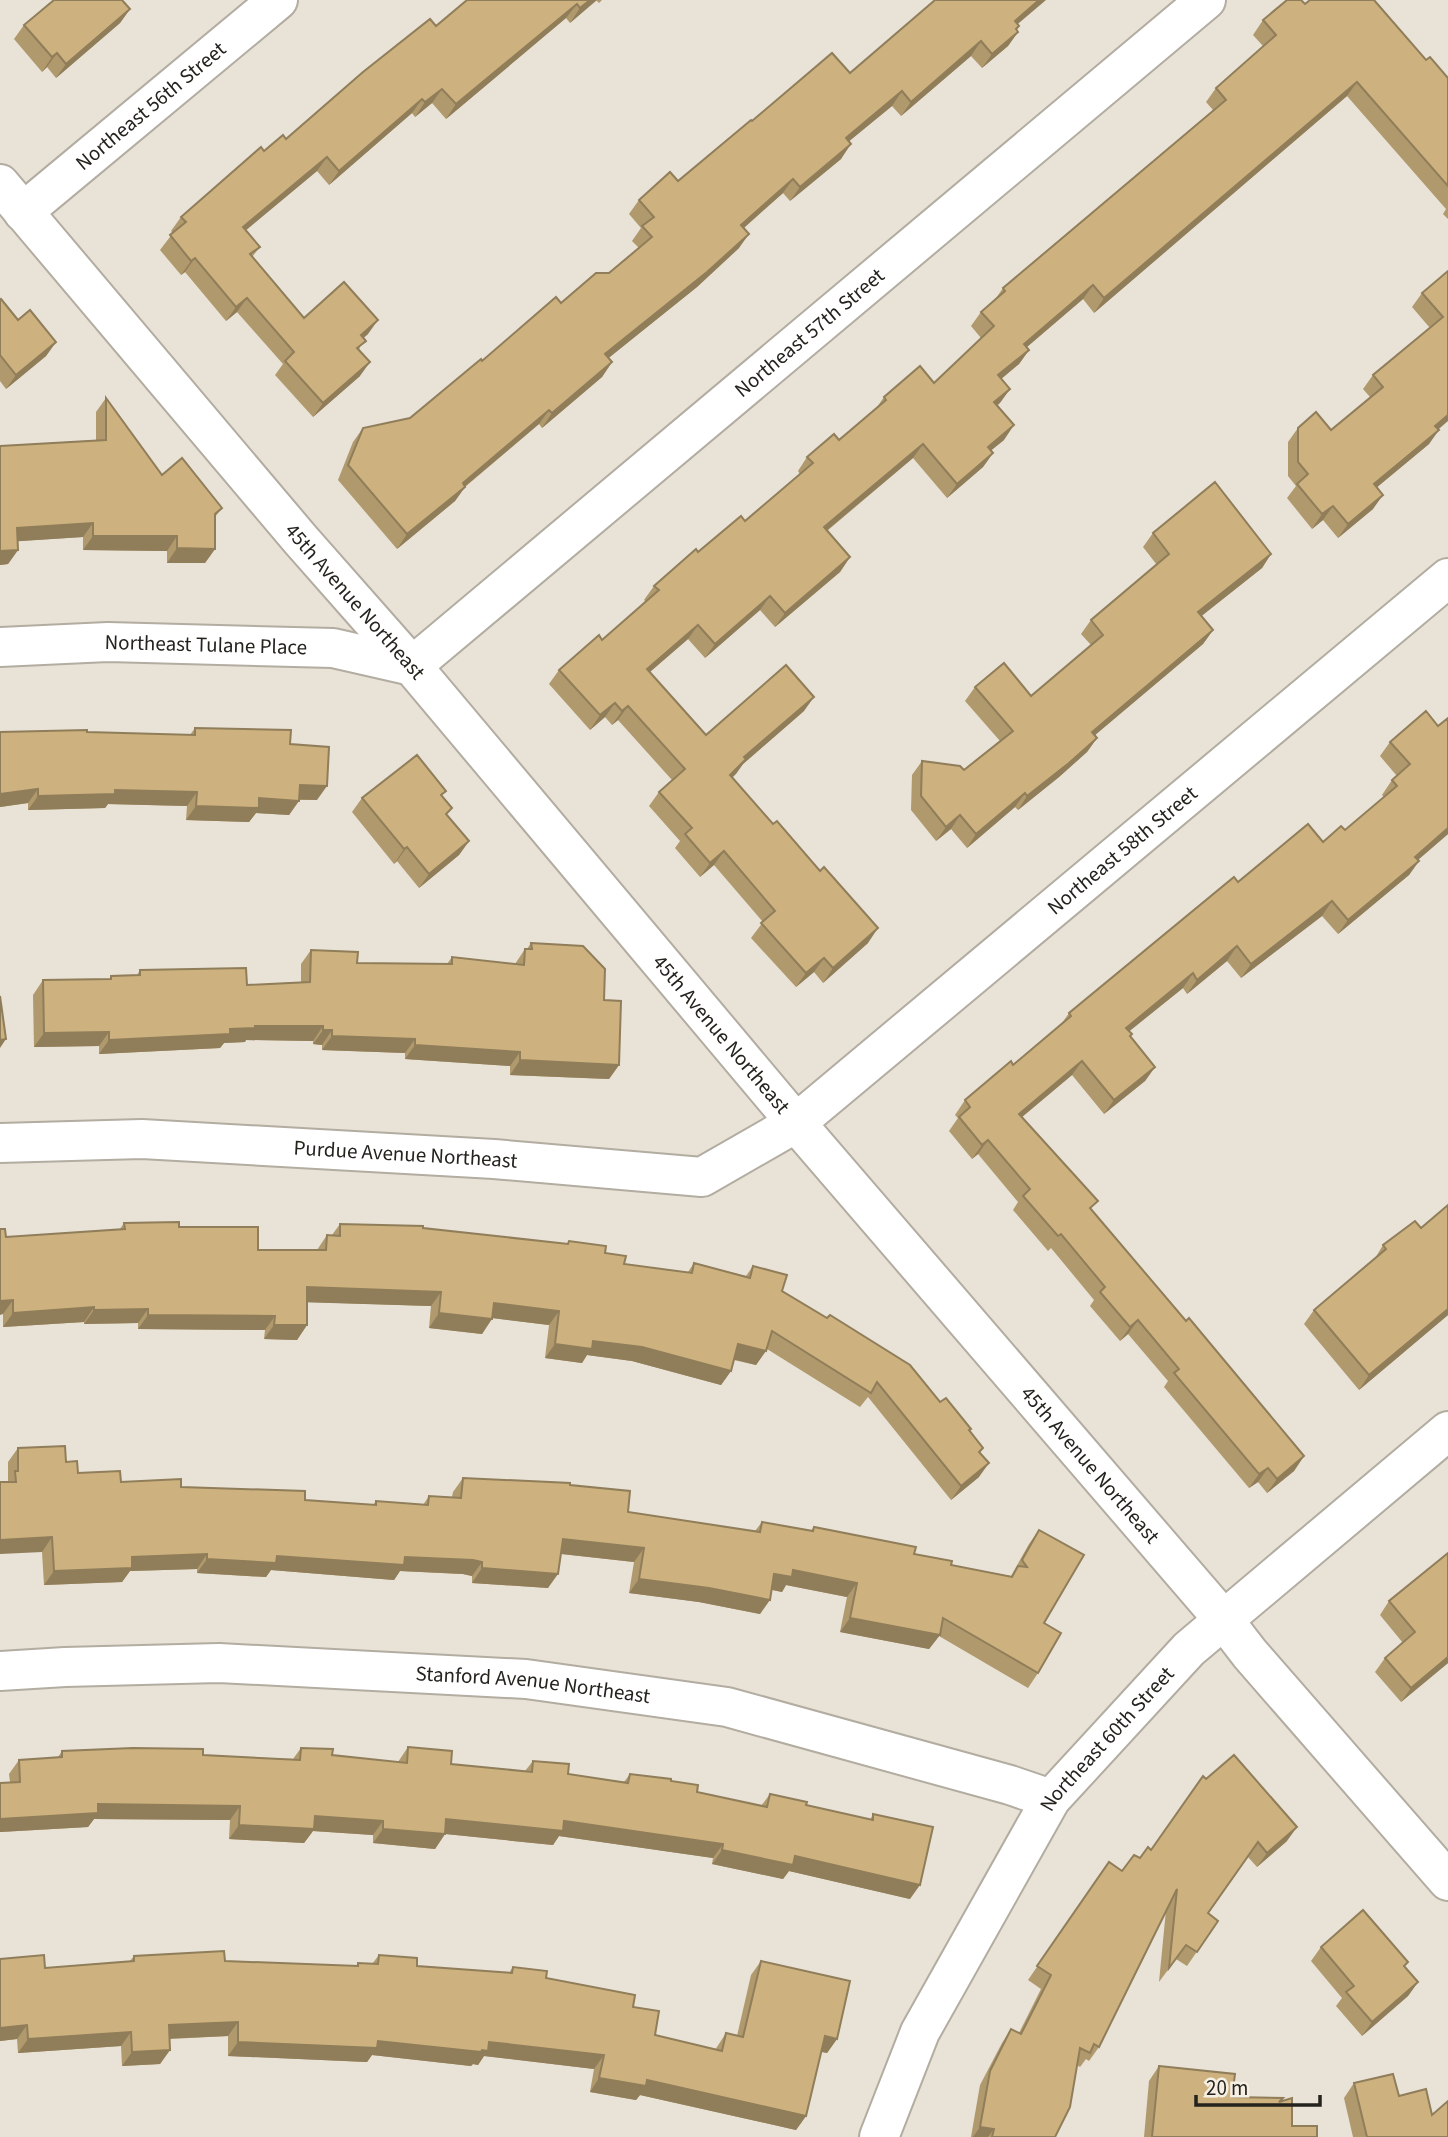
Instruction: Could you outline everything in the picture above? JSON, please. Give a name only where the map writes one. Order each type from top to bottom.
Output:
[{"type":"street","name":"Northeast 56th Street","points":[[12,198],[278,0]]},
{"type":"street","name":"Northeast 57th Street","points":[[412,666],[1206,0]]},
{"type":"street","name":"45th Avenue Northeast","points":[[12,198],[300,539],[412,666],[796,1123],[1448,1881]]},
{"type":"street","name":"Northeast 58th Street","points":[[796,1123],[1448,578]]},
{"type":"street","name":"Northeast Tulane Place","points":[[0,647],[108,642],[333,648],[412,666]]},
{"type":"street","name":"Purdue Avenue Northeast","points":[[0,1143],[142,1139],[494,1159],[702,1177],[796,1123]]},
{"type":"street","name":"Northeast 60th Street","points":[[879,2137],[920,2032],[1051,1799],[1189,1649],[1448,1431]]},
{"type":"street","name":"Stanford Avenue Northeast","points":[[0,1671],[219,1663],[526,1679],[727,1707],[1010,1785],[1051,1799]]},
{"type":"building","points":[[54,0],[122,0],[130,9],[66,64],[57,53],[52,57],[24,25]]},
{"type":"building","points":[[467,0],[590,0],[580,8],[577,4],[456,104],[442,89],[425,102],[422,99],[339,171],[327,157],[243,227],[260,247],[250,254],[304,318],[344,282],[378,320],[361,335],[366,341],[357,348],[370,362],[323,403],[285,361],[294,352],[247,298],[236,307],[195,258],[191,261],[170,235],[186,222],[181,217],[261,147],[264,151],[283,135],[286,139],[363,72],[430,19],[436,26]]},
{"type":"building","points":[[935,0],[1039,0],[1015,21],[1019,26],[1016,29],[1018,32],[992,54],[981,41],[911,102],[902,91],[846,138],[851,144],[800,187],[793,179],[741,225],[749,234],[707,272],[605,354],[612,362],[552,413],[549,410],[463,483],[465,487],[407,534],[348,465],[363,428],[410,418],[556,297],[561,303],[596,273],[609,273],[652,237],[642,226],[654,217],[639,200],[670,172],[678,181],[832,53],[850,73]]},
{"type":"building","points":[[1287,0],[1301,0],[1305,4],[1310,0],[1374,0],[1426,60],[1430,57],[1448,78],[1448,186],[1357,82],[1104,298],[1093,285],[1024,344],[1029,350],[998,375],[1010,389],[994,402],[1014,425],[988,447],[993,453],[957,484],[923,444],[824,527],[850,557],[785,613],[770,596],[715,644],[698,625],[647,669],[706,735],[786,665],[814,697],[744,757],[746,759],[730,775],[773,824],[777,821],[820,871],[824,867],[878,928],[833,968],[824,958],[806,973],[761,923],[775,911],[724,851],[710,863],[685,834],[692,828],[659,792],[685,769],[628,706],[622,711],[615,703],[600,715],[559,670],[599,635],[602,640],[659,590],[654,586],[696,549],[698,552],[741,516],[745,521],[813,463],[807,457],[834,434],[839,440],[886,400],[884,397],[920,366],[934,383],[994,326],[981,312],[1005,291],[1003,288],[1226,100],[1216,88],[1276,35],[1263,20]]},
{"type":"building","points":[[1448,271],[1448,415],[1435,426],[1439,430],[1374,484],[1383,495],[1348,524],[1333,506],[1322,514],[1297,484],[1308,474],[1298,462],[1298,428],[1316,412],[1331,430],[1383,387],[1373,375],[1443,317],[1422,293]]},
{"type":"building","points":[[1,299],[18,320],[30,310],[56,342],[16,375],[0,355]]},
{"type":"building","points":[[106,398],[162,475],[182,458],[222,508],[215,514],[215,549],[177,548],[177,536],[93,536],[93,523],[17,528],[18,550],[0,551],[0,446],[106,440]]},
{"type":"building","points":[[1215,482],[1271,554],[1198,612],[1213,630],[1092,732],[1097,738],[1069,763],[1027,796],[1025,793],[976,834],[960,815],[946,827],[921,796],[922,761],[960,766],[964,770],[1013,731],[975,687],[1004,663],[1031,696],[1103,635],[1091,620],[1169,554],[1153,533]]},
{"type":"building","points":[[1426,711],[1438,726],[1448,718],[1448,828],[1415,857],[1419,861],[1348,920],[1332,901],[1251,964],[1237,946],[1197,980],[1193,973],[1126,1028],[1155,1067],[1114,1100],[1082,1061],[1019,1114],[1098,1201],[1090,1208],[1186,1321],[1189,1318],[1304,1456],[1277,1479],[1268,1468],[1259,1474],[1174,1373],[1179,1369],[1138,1320],[1130,1327],[1100,1292],[1105,1287],[1061,1234],[1058,1236],[1023,1196],[1030,1189],[988,1140],[982,1145],[959,1117],[970,1107],[965,1100],[1011,1061],[1013,1065],[1071,1016],[1069,1013],[1234,877],[1238,882],[1308,824],[1323,842],[1341,826],[1345,830],[1397,786],[1392,780],[1410,764],[1390,742]]},
{"type":"building","points":[[195,728],[291,730],[290,744],[329,747],[327,786],[300,785],[299,801],[259,798],[259,808],[196,806],[197,792],[115,790],[115,794],[38,796],[38,789],[0,794],[0,732],[87,730],[195,735]]},
{"type":"building","points":[[417,755],[446,791],[441,795],[452,808],[446,814],[469,841],[429,874],[407,847],[404,849],[362,798]]},
{"type":"building","points":[[531,943],[583,946],[605,969],[604,1000],[621,1001],[619,1065],[520,1060],[520,1052],[415,1045],[415,1039],[332,1036],[332,1030],[323,1030],[323,1026],[255,1026],[230,1029],[230,1034],[109,1040],[109,1032],[44,1033],[43,980],[111,979],[111,976],[140,975],[140,970],[246,968],[247,985],[310,982],[311,950],[358,952],[357,963],[452,964],[452,957],[524,965],[525,949],[532,949]]},
{"type":"building","points":[[0,996],[6,1039],[0,1040]]},
{"type":"building","points":[[1448,1205],[1448,1309],[1369,1375],[1314,1310],[1386,1249],[1383,1245],[1415,1221],[1421,1228]]},
{"type":"building","points":[[179,1222],[179,1227],[258,1227],[258,1250],[326,1250],[327,1235],[340,1236],[340,1224],[423,1226],[568,1244],[569,1241],[606,1246],[605,1253],[626,1256],[624,1264],[692,1273],[694,1263],[750,1278],[753,1266],[787,1275],[782,1291],[827,1318],[830,1315],[910,1365],[940,1402],[946,1398],[971,1429],[969,1430],[983,1448],[979,1452],[989,1463],[961,1486],[877,1382],[871,1393],[772,1331],[766,1351],[738,1344],[731,1371],[642,1347],[593,1341],[592,1349],[555,1344],[559,1311],[494,1303],[492,1319],[439,1313],[441,1292],[307,1287],[307,1325],[274,1325],[275,1316],[148,1315],[148,1309],[94,1310],[94,1307],[13,1313],[13,1300],[0,1301],[0,1229],[5,1229],[6,1237],[125,1229],[124,1223]]},
{"type":"building","points":[[65,1446],[66,1462],[77,1461],[78,1473],[120,1471],[121,1482],[181,1479],[181,1487],[305,1491],[305,1500],[376,1505],[376,1501],[428,1505],[429,1496],[461,1498],[463,1478],[570,1483],[630,1491],[628,1512],[760,1532],[762,1522],[813,1531],[814,1527],[916,1547],[914,1554],[952,1561],[951,1565],[1012,1577],[1018,1566],[1027,1567],[1022,1560],[1039,1530],[1084,1555],[1044,1623],[1061,1633],[1038,1673],[943,1618],[940,1635],[850,1618],[857,1583],[793,1570],[792,1577],[774,1574],[770,1600],[709,1588],[639,1579],[644,1548],[563,1539],[558,1574],[482,1568],[482,1562],[473,1560],[405,1557],[404,1565],[277,1556],[276,1563],[207,1559],[207,1554],[132,1557],[132,1568],[54,1571],[52,1537],[0,1540],[0,1482],[16,1482],[18,1448]]},
{"type":"building","points":[[1448,1553],[1448,1657],[1411,1688],[1385,1658],[1415,1632],[1389,1601]]},
{"type":"building","points":[[408,1747],[452,1751],[451,1764],[532,1772],[533,1761],[569,1764],[568,1774],[628,1783],[630,1774],[671,1779],[698,1785],[697,1792],[767,1807],[770,1794],[873,1820],[873,1814],[933,1827],[920,1885],[795,1856],[793,1865],[722,1850],[723,1844],[564,1821],[563,1831],[446,1819],[445,1834],[383,1829],[383,1821],[315,1816],[314,1829],[239,1825],[240,1806],[98,1804],[98,1813],[0,1819],[0,1783],[20,1782],[19,1760],[62,1757],[62,1751],[203,1749],[203,1755],[300,1760],[301,1748],[333,1749],[332,1755],[407,1763]]},
{"type":"building","points":[[1234,1755],[1297,1827],[1267,1853],[1258,1842],[1208,1913],[1218,1921],[1197,1952],[1186,1945],[1169,1968],[1177,1889],[1099,2047],[1094,2044],[1090,2053],[1080,2048],[1070,2107],[1055,2137],[992,2137],[994,2129],[980,2127],[990,2071],[1011,2029],[1021,2034],[1051,1975],[1037,1966],[1109,1862],[1122,1871],[1134,1855],[1140,1858],[1148,1847],[1151,1850],[1203,1776],[1206,1779]]},
{"type":"building","points":[[1363,1910],[1408,1962],[1404,1966],[1418,1982],[1372,2022],[1346,1992],[1354,1986],[1321,1947]]},
{"type":"building","points":[[224,1951],[225,1961],[358,1966],[358,1963],[378,1964],[379,1955],[417,1958],[417,1966],[512,1973],[513,1967],[547,1971],[546,1978],[635,1995],[633,2007],[659,2011],[655,2035],[722,2051],[726,2033],[743,2037],[761,1961],[850,1981],[837,2039],[825,2036],[806,2116],[647,2080],[646,2086],[599,2078],[604,2055],[489,2042],[488,2051],[481,2052],[378,2041],[377,2048],[238,2042],[238,2022],[169,2025],[170,2050],[132,2052],[131,2032],[28,2039],[27,2025],[0,2028],[0,1959],[44,1955],[45,1968],[134,1961],[134,1956]]},
{"type":"building","points":[[1159,2066],[1235,2074],[1232,2097],[1283,2098],[1279,2102],[1292,2098],[1292,2126],[1317,2126],[1317,2137],[1152,2137]]},
{"type":"building","points":[[1393,2074],[1399,2096],[1426,2089],[1432,2115],[1448,2101],[1448,2137],[1367,2137],[1354,2083]]}]
